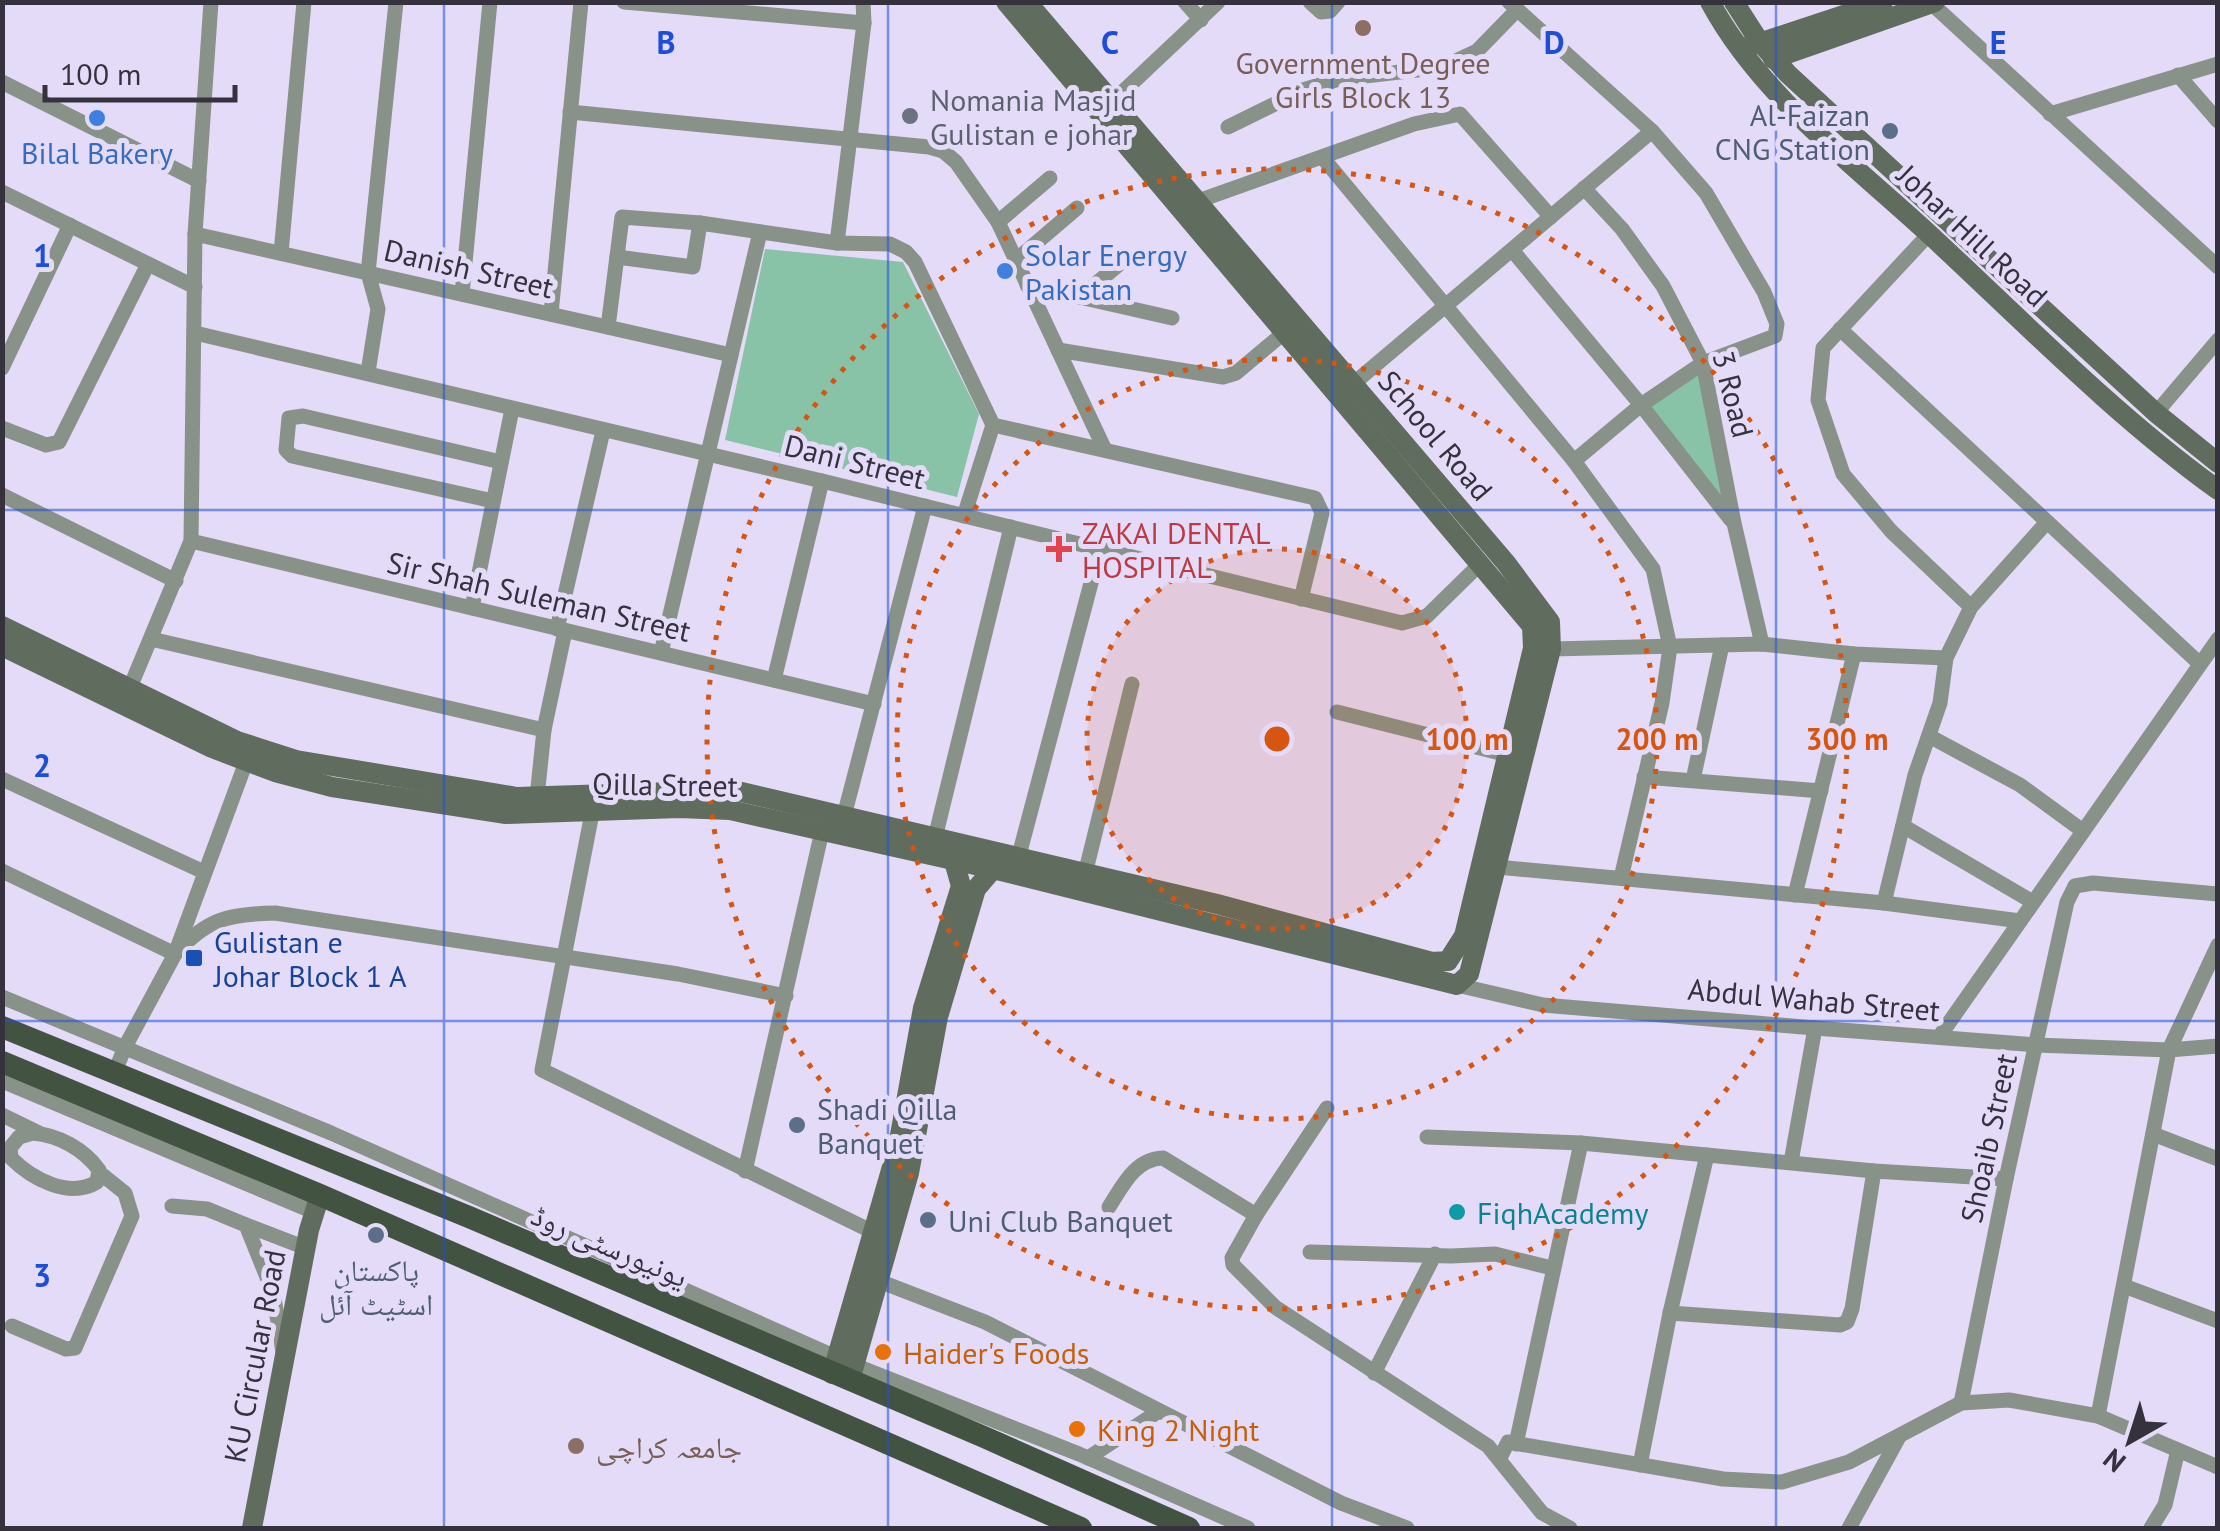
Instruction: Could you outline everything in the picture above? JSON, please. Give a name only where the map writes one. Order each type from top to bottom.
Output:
[{"type":"main road","name":"یونیورسٹی روڈ","points":[[2,1027],[843,1369],[1189,1528]]},
{"type":"main road","points":[[2,1062],[75,1102],[1081,1528]]},
{"type":"street","points":[[129,690],[191,541],[196,234],[211,2]]},
{"type":"street","points":[[281,254],[304,2]]},
{"type":"street","points":[[368,372],[378,309],[368,273],[396,2]]},
{"type":"street","points":[[462,294],[490,2]]},
{"type":"street","points":[[551,314],[581,2]]},
{"type":"street","points":[[624,2],[864,23]]},
{"type":"street","points":[[837,242],[864,23],[863,2]]},
{"type":"street","name":"School Road","points":[[1006,2],[1532,626],[1533,648],[1508,754],[1470,974],[1458,985]]},
{"type":"street","name":"School Road","points":[[1027,2],[1354,384],[1550,622],[1551,649],[1488,879],[1454,957]]},
{"type":"street","points":[[1185,2],[1200,20]]},
{"type":"street","points":[[1112,102],[1218,2]]},
{"type":"street","points":[[1310,2],[1321,12],[1330,11],[1338,2]]},
{"type":"street","name":"Johar Hill Road","points":[[1710,2],[1738,52],[1848,160],[2122,414],[2218,490]]},
{"type":"street","name":"Johar Hill Road","points":[[1734,2],[1773,59],[2156,413],[2218,463]]},
{"type":"street","points":[[1738,52],[1758,41],[1883,2]]},
{"type":"street","points":[[1773,59],[1934,3],[2218,267]]},
{"type":"street","points":[[1228,128],[1303,90],[1339,79],[1442,67],[1477,51],[1513,6],[1652,131],[1706,193],[1764,292],[1778,324],[1775,336],[1704,363],[1641,405],[1574,461]]},
{"type":"street","points":[[2050,114],[2218,64]]},
{"type":"street","points":[[2178,76],[2218,121]]},
{"type":"street","points":[[2,82],[199,181]]},
{"type":"street","points":[[570,112],[930,147],[943,152],[956,162],[998,222],[1105,450]]},
{"type":"street","points":[[1198,201],[1414,124],[1460,114],[1551,216]]},
{"type":"street","points":[[1354,384],[1652,131]]},
{"type":"street","points":[[1848,160],[1864,143]]},
{"type":"street","points":[[1323,158],[1574,461],[1653,569],[1670,648],[1621,878]]},
{"type":"street","points":[[998,222],[1050,178]]},
{"type":"street","name":"3 Road","points":[[1584,188],[1622,229],[1663,286],[1704,363],[1734,524],[1762,644]]},
{"type":"street","points":[[2,192],[195,287]]},
{"type":"street","points":[[1016,260],[1077,208]]},
{"type":"street","points":[[608,327],[622,217],[700,223],[837,242],[890,244],[906,252],[993,425],[964,516]]},
{"type":"street","points":[[617,258],[694,267],[700,223]]},
{"type":"street","points":[[2,368],[70,225]]},
{"type":"street","points":[[660,654],[760,232]]},
{"type":"street","name":"Danish Street","points":[[196,234],[730,355]]},
{"type":"street","points":[[1929,234],[1822,348],[1818,400],[1843,474],[1891,531],[1971,607]]},
{"type":"street","points":[[1512,250],[1734,524]]},
{"type":"street","points":[[1080,297],[1123,261]]},
{"type":"street","points":[[2,428],[46,445],[59,442],[148,264]]},
{"type":"street","points":[[1027,285],[1172,318]]},
{"type":"street","points":[[1840,329],[2200,664]]},
{"type":"street","points":[[1058,350],[1223,377],[1236,373],[1286,331]]},
{"type":"street","name":"Dani Street","points":[[196,332],[1402,623],[1427,616],[1481,563]]},
{"type":"street","points":[[2156,413],[2218,340]]},
{"type":"street","points":[[2122,414],[2138,396]]},
{"type":"street","points":[[472,608],[512,409]]},
{"type":"street","points":[[493,501],[292,456],[286,450],[289,418],[303,416],[501,462]]},
{"type":"street","points":[[993,425],[1315,498],[1322,514],[1301,598]]},
{"type":"street","points":[[537,796],[561,630],[603,431]]},
{"type":"street","points":[[774,680],[822,480]]},
{"type":"street","points":[[2,495],[176,580]]},
{"type":"street","points":[[844,816],[925,506]]},
{"type":"street","points":[[1884,903],[1940,703],[1946,658],[1971,607],[2047,522]]},
{"type":"street","points":[[935,838],[1011,528]]},
{"type":"street","name":"Sir Shah Suleman Street","points":[[191,541],[874,704]]},
{"type":"street","points":[[1018,859],[1100,549]]},
{"type":"street","name":"Qilla Street","points":[[2,626],[237,741],[334,777],[517,798],[537,796],[730,810],[822,831],[935,838],[1217,904],[1432,962],[1454,957]]},
{"type":"street","points":[[1938,1037],[2218,638]]},
{"type":"street","points":[[151,639],[544,730]]},
{"type":"street","points":[[1551,649],[1762,644],[1946,658]]},
{"type":"street","points":[[1693,780],[1722,645]]},
{"type":"street","name":"Qilla Street","points":[[2,646],[246,762],[506,814],[733,790],[844,816],[954,861],[1458,985]]},
{"type":"street","points":[[1795,895],[1854,654]]},
{"type":"street","points":[[1085,874],[1132,684]]},
{"type":"street","points":[[1337,712],[1508,754]]},
{"type":"street","points":[[1928,736],[2020,784],[2082,831]]},
{"type":"street","points":[[114,1074],[174,954],[246,762]]},
{"type":"street","points":[[1644,777],[1821,790]]},
{"type":"street","points":[[2,779],[204,872]]},
{"type":"street","points":[[594,803],[542,1070],[874,1232]]},
{"type":"street","points":[[1903,826],[2033,902]]},
{"type":"street","points":[[746,1171],[822,831]]},
{"type":"street","points":[[843,1369],[927,1068],[961,886],[954,861]]},
{"type":"street","points":[[946,963],[976,889],[993,869]]},
{"type":"street","points":[[2,872],[174,954]]},
{"type":"street","points":[[2051,876],[2074,886],[2093,883],[2218,894]]},
{"type":"street","points":[[1488,879],[1621,878],[2020,920]]},
{"type":"street","name":"Shoaib Street","points":[[1961,1402],[2006,1179],[2067,902],[2074,886]]},
{"type":"street","points":[[174,954],[192,934],[215,920],[274,913],[678,974],[786,996]]},
{"type":"street","points":[[2098,1416],[2169,1050],[2218,946]]},
{"type":"street","name":"Abdul Wahab Street","points":[[1458,985],[1543,1005],[1815,1028],[2036,1045],[2169,1050],[2218,1046]]},
{"type":"street","points":[[2,997],[331,1133],[843,1369],[1088,1458],[1248,1528]]},
{"type":"street","points":[[1791,1162],[1815,1028]]},
{"type":"street","points":[[2,1081],[75,1102],[61,1140]]},
{"type":"street","points":[[1327,1108],[1256,1215],[1232,1258],[1233,1265],[1275,1306],[1488,1446],[1542,1513],[1570,1528]]},
{"type":"street","points":[[2,1115],[84,1154],[125,1193],[132,1216],[74,1348],[12,1326]]},
{"type":"street","points":[[39,1133],[19,1137],[6,1150],[16,1164],[32,1175],[66,1188],[89,1187],[97,1182],[100,1173]]},
{"type":"street","points":[[2153,1134],[2218,1159]]},
{"type":"street","points":[[1427,1137],[1581,1144],[2006,1179]]},
{"type":"street","points":[[1516,1444],[1581,1144]]},
{"type":"street","points":[[870,1278],[874,1232],[906,1147]]},
{"type":"street","points":[[1640,1464],[1707,1155]]},
{"type":"street","points":[[1109,1206],[1140,1166],[1149,1159],[1163,1158],[1256,1215]]},
{"type":"street","points":[[1670,1313],[1840,1325],[1847,1322],[1874,1171]]},
{"type":"street","name":"KU Circular Road","points":[[252,1528],[317,1204]]},
{"type":"street","points":[[172,1206],[207,1209],[306,1248]]},
{"type":"street","points":[[246,1225],[273,1292],[284,1360]]},
{"type":"street","points":[[1310,1252],[1494,1254],[1552,1268]]},
{"type":"street","points":[[1374,1373],[1436,1254]]},
{"type":"street","points":[[870,1278],[985,1322],[1340,1503],[1407,1528]]},
{"type":"street","points":[[2124,1286],[2218,1321]]},
{"type":"street","points":[[1500,1458],[1504,1444],[1516,1444],[1724,1479],[1782,1482],[1849,1462],[1961,1402],[2009,1400],[2098,1416],[2218,1467]]},
{"type":"street","points":[[1088,1458],[1158,1411]]},
{"type":"street","points":[[1848,1528],[1899,1437]]},
{"type":"street","points":[[2151,1528],[2165,1505],[2178,1450]]},
{"type":"green space","points":[[765,249],[903,262],[979,414],[957,497],[725,440]]},
{"type":"green space","points":[[1703,363],[1734,523],[1641,405]]},
{"type":"place","name":"Government Degree Girls Block 13","points":[[1363,28]]},
{"type":"place","name":"Nomania Masjid Gulistan e johar","points":[[910,116]]},
{"type":"place","name":"Bilal Bakery","points":[[97,118]]},
{"type":"place","name":"Al-Faizan CNG Station","points":[[1890,131]]},
{"type":"place","name":"Solar Energy Pakistan","points":[[1005,271]]},
{"type":"place","name":"ZAKAI DENTAL HOSPITAL","points":[[1059,549]]},
{"type":"place","name":"Gulistan e Johar Block 1 A","points":[[194,958]]},
{"type":"place","name":"Shadi Qilla Banquet","points":[[797,1125]]},
{"type":"place","name":"FiqhAcademy","points":[[1457,1212]]},
{"type":"place","name":"Uni Club Banquet","points":[[928,1220]]},
{"type":"place","name":"پاکستان اسٹیٹ آئل","points":[[376,1235]]},
{"type":"place","name":"Haider's Foods","points":[[883,1352]]},
{"type":"place","name":"King 2 Night","points":[[1077,1429]]},
{"type":"place","name":"جامعہ کراچی","points":[[576,1446]]}]
